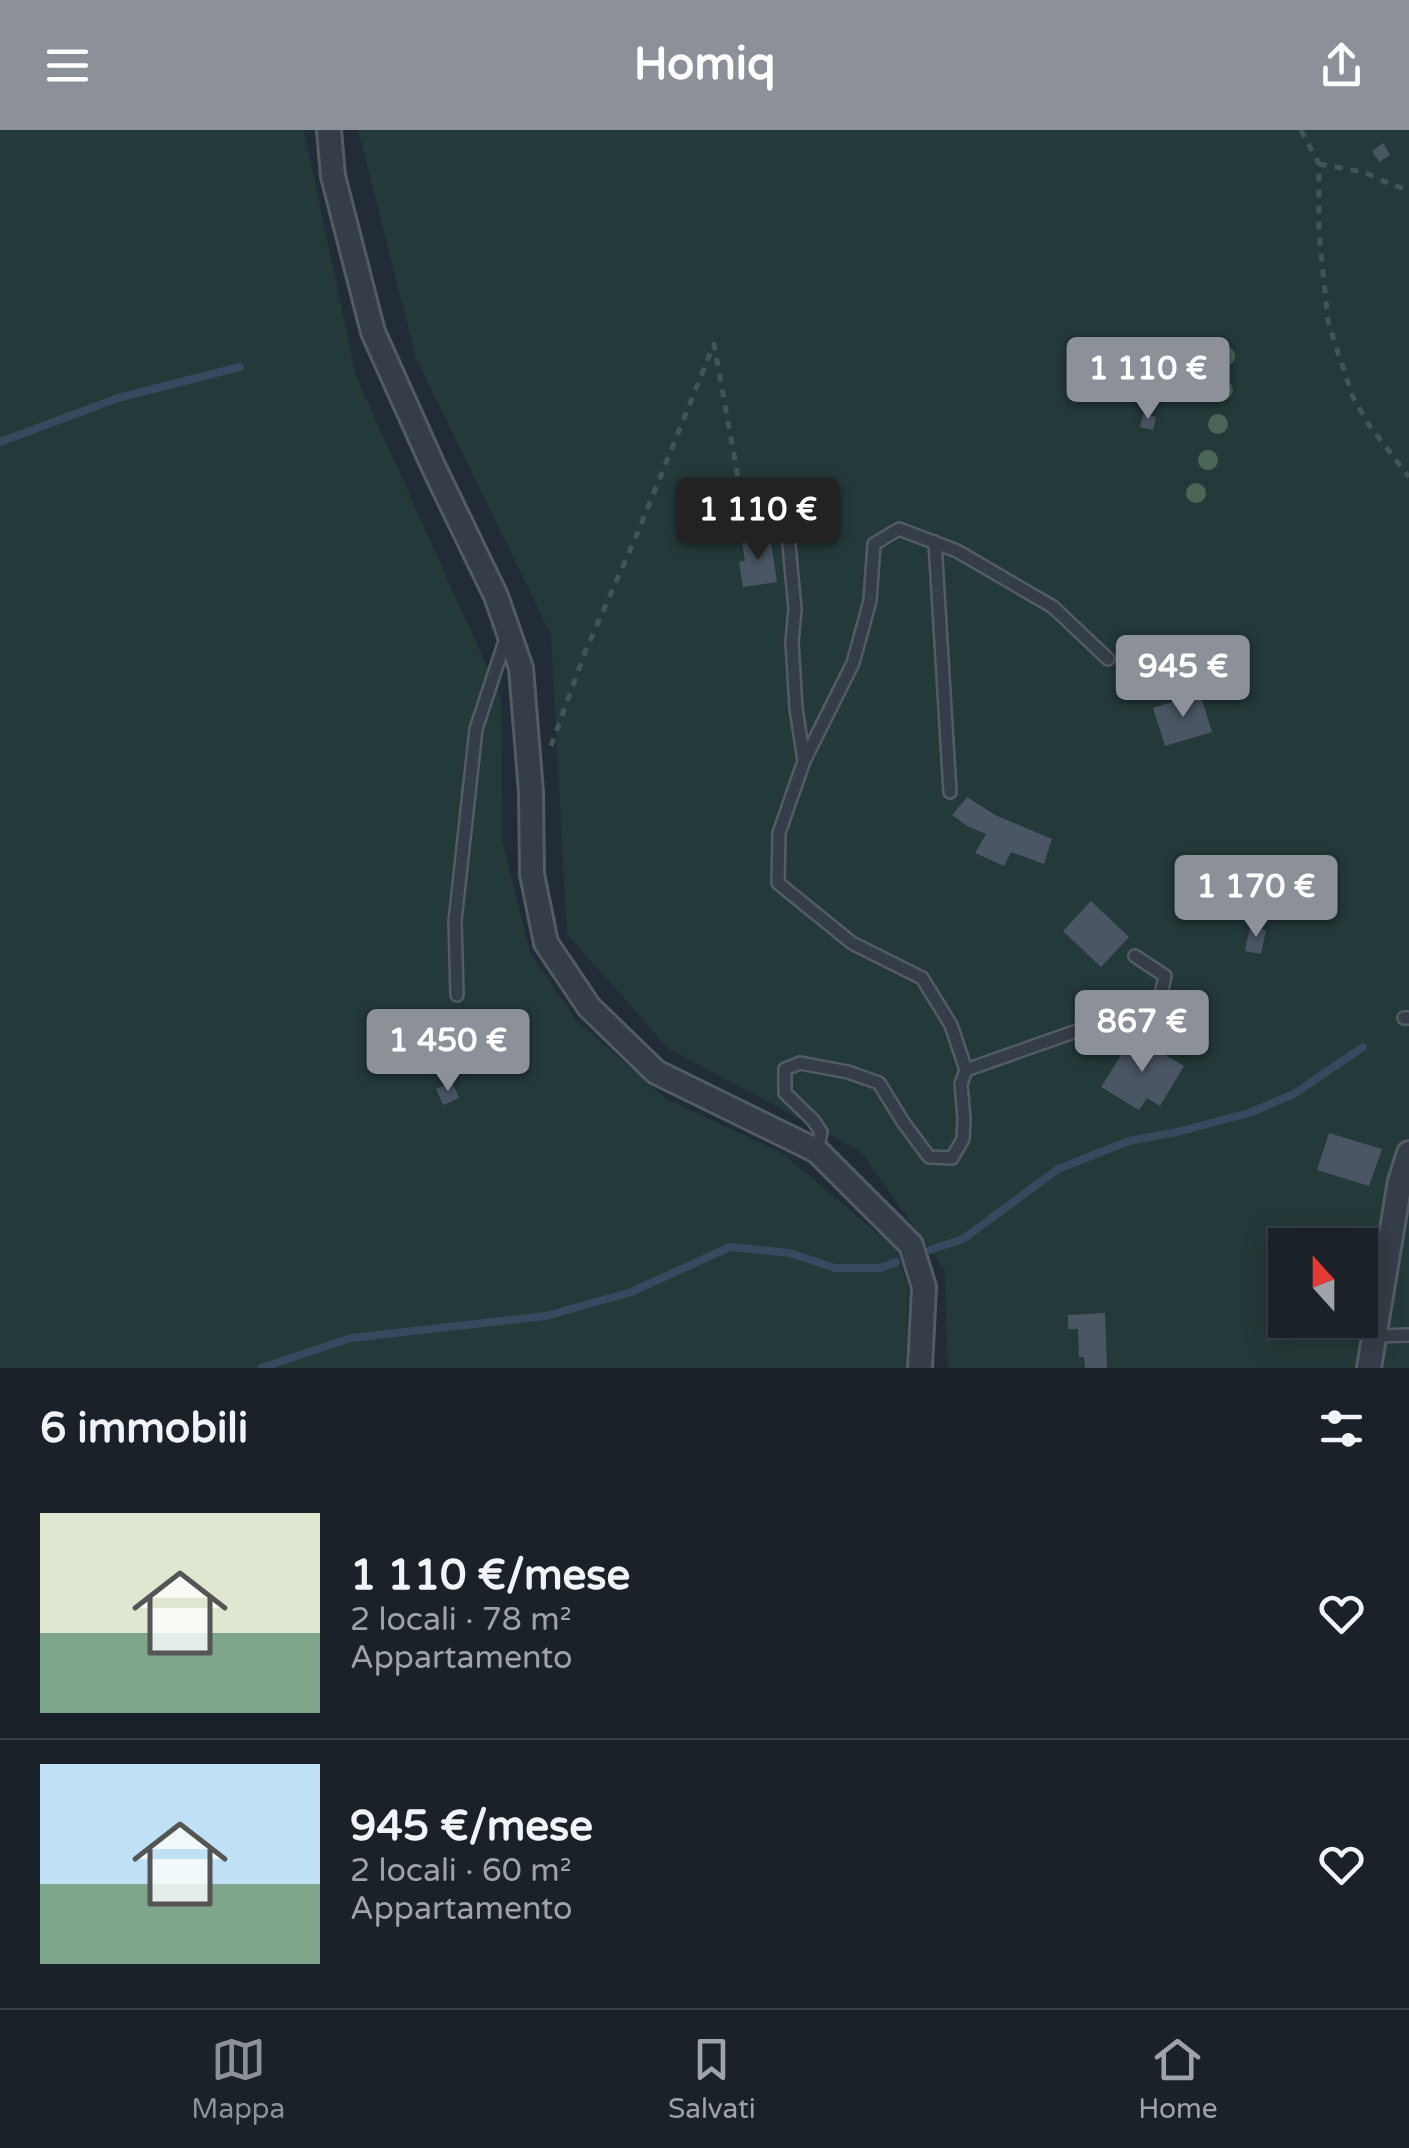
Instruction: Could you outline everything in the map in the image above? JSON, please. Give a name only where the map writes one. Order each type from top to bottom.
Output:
[{"type":"street","points":[[329,130],[334,176],[373,332],[496,596],[521,668],[531,792],[532,874],[546,943],[589,1008],[656,1072],[817,1151],[911,1245],[924,1287],[920,1368]]},
{"type":"street","points":[[1378,1312],[1400,1181],[1409,1153]]},
{"type":"street","points":[[1369,1368],[1374,1338]]},
{"type":"lane","points":[[743,531],[744,506],[754,491],[773,486],[786,514],[795,609],[792,642],[796,708],[804,762]]},
{"type":"lane","points":[[817,1151],[821,1132],[784,1093],[784,1069],[800,1063],[879,1082],[929,1157],[952,1158],[963,1139],[961,1084],[966,1070],[951,1025],[922,978],[852,943],[778,883],[779,833],[804,762],[852,662],[870,601],[874,544],[899,529],[957,551],[1053,606],[1108,659]]},
{"type":"lane","points":[[935,542],[950,792]]},
{"type":"lane","points":[[457,995],[454,921],[476,729],[508,629]]},
{"type":"lane","points":[[966,1070],[1156,1003],[1165,976],[1134,956]]},
{"type":"lane","points":[[1378,1336],[1409,1335]]},
{"type":"path","points":[[1301,130],[1319,164],[1319,232],[1328,321],[1353,397],[1368,425],[1409,477]]},
{"type":"path","points":[[1319,164],[1364,172],[1409,190]]},
{"type":"path","points":[[547,756],[585,652],[714,344],[744,506]]},
{"type":"green space","points":[[0,130],[304,130],[356,376],[501,698],[502,841],[530,952],[577,1021],[668,1100],[781,1152],[895,1248],[908,1285],[906,1368],[0,1368]]},
{"type":"green space","points":[[358,130],[1409,130],[1409,1368],[948,1368],[945,1270],[860,1151],[669,1049],[567,934],[551,635],[416,358]]},
{"type":"building","points":[[1383,143],[1390,155],[1379,162],[1372,151]]},
{"type":"building","points":[[1143,414],[1156,417],[1153,430],[1140,427]]},
{"type":"building","points":[[770,537],[777,582],[743,587],[739,562],[745,561],[742,541]]},
{"type":"building","points":[[1177,646],[1189,683],[1144,697],[1133,660]]},
{"type":"building","points":[[1200,693],[1212,732],[1165,746],[1153,708]]},
{"type":"building","points":[[967,797],[995,815],[1052,839],[1044,864],[1011,852],[1004,866],[975,853],[986,834],[952,815]]},
{"type":"building","points":[[1091,901],[1129,937],[1101,967],[1063,931]]},
{"type":"building","points":[[1250,927],[1266,930],[1261,954],[1245,951]]},
{"type":"building","points":[[453,1026],[472,1069],[454,1077],[435,1034]]},
{"type":"building","points":[[1133,1036],[1184,1066],[1160,1106],[1147,1098],[1139,1110],[1101,1087]]},
{"type":"building","points":[[452,1082],[459,1098],[443,1105],[436,1089]]},
{"type":"building","points":[[1329,1133],[1382,1149],[1369,1186],[1317,1170]]},
{"type":"building","points":[[1105,1313],[1107,1368],[1085,1368],[1084,1357],[1079,1357],[1078,1329],[1068,1329],[1068,1315]]},
{"type":"waterway","points":[[0,442],[118,398],[240,367]]},
{"type":"waterway","points":[[930,1250],[963,1239],[1058,1169],[1129,1141],[1249,1113],[1294,1094],[1363,1047]]},
{"type":"waterway","points":[[261,1368],[351,1338],[546,1316],[631,1292],[730,1247],[790,1253],[835,1268],[880,1268],[896,1262]]}]
